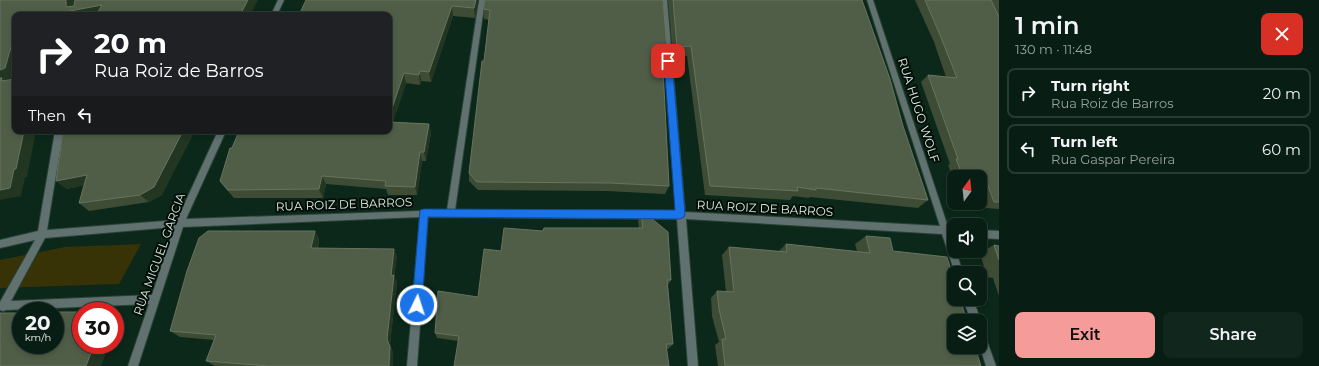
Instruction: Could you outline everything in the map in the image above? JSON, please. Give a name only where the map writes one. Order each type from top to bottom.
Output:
[{"type":"street","points":[[275,12],[281,0]]},
{"type":"street","points":[[450,214],[482,0]]},
{"type":"street","points":[[664,0],[693,366]]},
{"type":"street","name":"RUA HUGO WOLF","points":[[870,0],[957,266]]},
{"type":"street","points":[[1,306],[42,234],[59,134]]},
{"type":"street","name":"RUA MIGUEL GARCIA","points":[[133,366],[180,223],[221,134]]},
{"type":"street","points":[[412,366],[424,213]]},
{"type":"street","name":"RUA ROIZ DE BARROS","points":[[0,244],[42,234],[180,223],[424,213],[680,214],[945,231]]},
{"type":"street","points":[[987,234],[999,235]]},
{"type":"street","points":[[1,306],[154,299]]},
{"type":"street","points":[[987,354],[991,366]]},
{"type":"shaded area","points":[[141,244],[119,284],[0,288],[0,260],[65,247]]},
{"type":"building","points":[[0,0],[66,0],[67,7],[74,6],[75,0],[248,0],[242,12],[98,12],[102,5],[65,12],[12,12],[12,44],[5,68],[0,70]]},
{"type":"building","points":[[306,0],[476,0],[474,8],[452,6],[429,72],[420,71],[419,75],[404,73],[392,108],[392,12],[300,12]]},
{"type":"building","points":[[485,0],[663,0],[667,48],[662,49],[669,186],[610,183],[477,182],[469,173],[482,61],[484,61],[490,10],[483,9]]},
{"type":"building","points":[[673,0],[862,0],[890,79],[903,126],[928,200],[816,188],[816,190],[797,187],[798,191],[710,186],[691,46],[677,47]]},
{"type":"building","points":[[925,0],[991,0],[999,17],[999,202],[994,202],[987,183],[987,170],[960,170],[956,159],[958,159],[928,75],[957,78]]},
{"type":"building","points":[[0,78],[2,78],[1,81],[12,79],[12,134],[23,134],[16,169],[14,169],[10,188],[0,190]]},
{"type":"building","points":[[392,122],[429,124],[424,152],[420,152],[415,187],[385,186],[386,181],[322,176],[319,189],[228,190],[220,181],[230,148],[232,148],[238,134],[392,134]]},
{"type":"building","points":[[63,134],[181,134],[154,187],[140,195],[79,203],[87,175],[56,181]]},
{"type":"building","points":[[641,213],[645,213],[668,232],[671,280],[667,280],[673,344],[666,344],[669,366],[454,366],[459,336],[435,333],[438,291],[478,297],[484,249],[501,251],[504,228],[543,231],[544,228],[643,228]]},
{"type":"building","points":[[208,231],[315,231],[311,248],[394,249],[391,276],[394,275],[387,339],[390,347],[389,366],[268,366],[206,361],[216,335],[170,331],[187,271],[199,238]]},
{"type":"building","points":[[866,236],[890,238],[893,251],[947,257],[950,266],[947,266],[947,306],[962,306],[965,314],[947,314],[947,354],[977,354],[981,366],[725,366],[722,339],[726,339],[719,309],[717,291],[734,292],[729,247],[787,252],[786,244],[870,253]]},
{"type":"building","points":[[994,245],[999,246],[999,260]]},
{"type":"building","points":[[64,312],[72,312],[72,354],[91,354],[86,366],[0,366],[0,313],[12,313],[12,354],[64,354]]},
{"type":"route","points":[[417,305],[424,213],[680,214],[668,61]]}]
